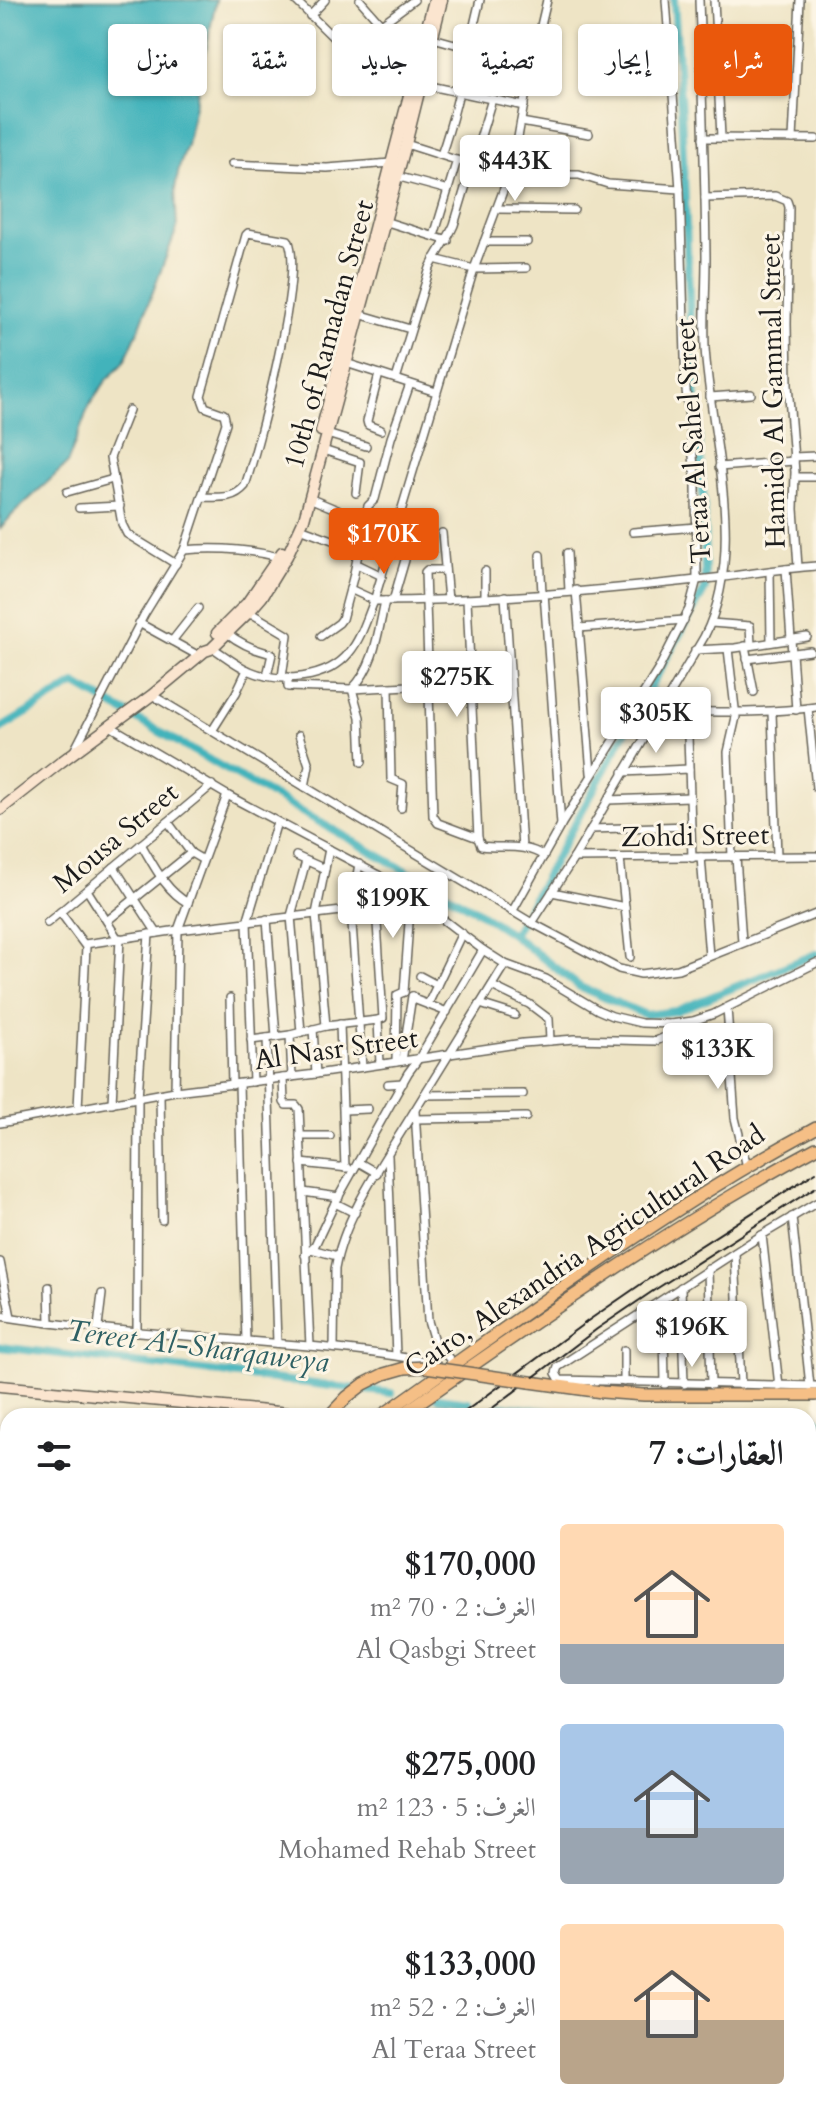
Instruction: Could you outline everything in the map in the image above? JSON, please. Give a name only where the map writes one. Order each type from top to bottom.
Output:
[{"type":"highway","name":"Cairo, Alexandria Agricultural Road","points":[[392,1408],[597,1263],[747,1167],[816,1128]]},
{"type":"highway","name":"Cairo, Alexandria Agricultural Road","points":[[411,1408],[635,1257],[816,1148]]},
{"type":"highway","points":[[337,1408],[364,1384],[384,1374],[405,1368],[426,1367],[644,1395],[814,1389]]},
{"type":"main road","name":"10th of Ramadan Street","points":[[206,652],[208,643],[247,603],[279,557],[297,519],[434,0]]},
{"type":"main road","name":"10th of Ramadan Street","points":[[436,24],[442,0]]},
{"type":"main road","name":"10th of Ramadan Street","points":[[0,810],[206,652],[262,597],[287,556],[300,528],[323,450],[418,96]]},
{"type":"main road","points":[[0,1386],[230,1408]]},
{"type":"street","points":[[295,0],[332,37]]},
{"type":"street","points":[[310,16],[325,0]]},
{"type":"street","points":[[360,0],[381,24],[414,0]]},
{"type":"street","points":[[474,24],[480,0]]},
{"type":"street","points":[[541,24],[547,0]]},
{"type":"street","name":"Teraa Al Sahel Street","points":[[512,912],[591,775],[658,670],[684,620],[700,579],[696,469],[686,381],[680,189],[666,0]]},
{"type":"street","name":"Teraa Al Sahel Street","points":[[532,923],[574,858],[711,623],[720,593],[725,540],[705,335],[705,198],[699,0]]},
{"type":"street","points":[[714,0],[721,137]]},
{"type":"street","points":[[793,139],[800,0]]},
{"type":"street","points":[[441,155],[459,96]]},
{"type":"street","points":[[478,96],[524,106]]},
{"type":"street","points":[[139,623],[172,641],[267,676],[320,672],[340,662],[355,645],[374,601],[474,269],[509,175],[526,96]]},
{"type":"street","points":[[396,379],[434,259],[448,241],[492,99]]},
{"type":"street","points":[[521,122],[589,134]]},
{"type":"street","points":[[703,138],[816,139]]},
{"type":"street","points":[[406,144],[509,175],[579,175],[608,184],[680,189]]},
{"type":"street","points":[[434,236],[457,160]]},
{"type":"street","points":[[232,164],[327,168],[391,163]]},
{"type":"street","points":[[396,176],[448,190]]},
{"type":"street","name":"Hamido Al Gammal Street","points":[[705,198],[775,196],[787,201],[790,213],[788,385],[798,567]]},
{"type":"street","points":[[496,209],[574,210]]},
{"type":"street","points":[[384,221],[448,241]]},
{"type":"street","points":[[73,753],[139,623],[184,550],[202,497],[226,419],[224,414],[205,407],[201,396],[246,235],[288,240],[292,248],[288,306],[245,486],[231,497],[202,497]]},
{"type":"street","points":[[484,242],[527,242]]},
{"type":"street","points":[[434,259],[474,269],[526,268]]},
{"type":"street","points":[[359,314],[410,329]]},
{"type":"street","points":[[346,363],[436,392]]},
{"type":"street","points":[[379,374],[367,421],[368,425],[381,430]]},
{"type":"street","points":[[321,636],[341,621],[357,564],[368,505],[375,499],[391,438],[410,384]]},
{"type":"street","points":[[710,397],[751,394]]},
{"type":"street","points":[[129,410],[111,455],[122,524],[127,534],[176,564]]},
{"type":"street","points":[[327,434],[366,446]]},
{"type":"street","points":[[323,450],[360,462],[356,493]]},
{"type":"street","points":[[719,467],[816,456]]},
{"type":"street","points":[[795,477],[816,477]]},
{"type":"street","points":[[67,492],[113,479]]},
{"type":"street","points":[[309,498],[352,516],[366,517]]},
{"type":"street","points":[[79,508],[120,506]]},
{"type":"street","points":[[633,532],[697,527]]},
{"type":"street","points":[[300,528],[346,545]]},
{"type":"street","points":[[442,533],[448,600]]},
{"type":"street","points":[[362,535],[390,546]]},
{"type":"street","points":[[184,550],[222,548],[279,557]]},
{"type":"street","points":[[567,553],[579,628],[591,775]]},
{"type":"street","points":[[540,555],[561,825]]},
{"type":"street","points":[[352,689],[371,662],[405,560]]},
{"type":"street","points":[[357,564],[382,576]]},
{"type":"street","points":[[350,589],[374,601],[448,600],[572,591],[816,566]]},
{"type":"street","points":[[786,569],[796,710]]},
{"type":"street","points":[[445,570],[425,572],[433,813],[438,823],[478,838]]},
{"type":"street","points":[[485,571],[485,597]]},
{"type":"street","points":[[770,571],[771,642]]},
{"type":"street","points":[[505,596],[522,847]]},
{"type":"street","points":[[467,599],[478,838],[481,846],[522,847],[544,856]]},
{"type":"street","points":[[172,641],[198,608]]},
{"type":"street","points":[[249,612],[288,635],[285,677],[288,687],[352,689],[428,685]]},
{"type":"street","points":[[579,628],[684,620]]},
{"type":"street","points":[[711,623],[749,625],[747,659],[754,692]]},
{"type":"street","points":[[227,633],[256,651],[272,654],[267,676]]},
{"type":"street","points":[[695,650],[728,649],[807,637]]},
{"type":"street","points":[[728,649],[736,713],[728,752],[742,942]]},
{"type":"street","points":[[747,659],[810,651]]},
{"type":"street","points":[[212,731],[247,670]]},
{"type":"street","points":[[389,687],[391,779],[402,783],[401,808]]},
{"type":"street","points":[[352,689],[360,717],[362,762]]},
{"type":"street","points":[[152,695],[512,912],[630,973],[667,971],[816,914]]},
{"type":"street","points":[[660,711],[736,713],[812,708],[816,788]]},
{"type":"street","points":[[772,712],[777,856]]},
{"type":"street","points":[[110,726],[227,795],[378,875],[411,895],[505,964],[546,979],[612,1016],[641,1023],[693,1021],[727,1008],[816,963]]},
{"type":"street","points":[[299,735],[309,765],[305,787]]},
{"type":"street","points":[[688,736],[692,858]]},
{"type":"street","points":[[623,772],[689,769]]},
{"type":"street","name":"Mousa Street","points":[[47,923],[212,785]]},
{"type":"street","points":[[175,1091],[178,930],[227,795]]},
{"type":"street","points":[[608,800],[690,797]]},
{"type":"street","points":[[168,822],[191,853],[203,860]]},
{"type":"street","points":[[253,1082],[247,922],[277,822]]},
{"type":"street","points":[[591,829],[691,826]]},
{"type":"street","points":[[141,844],[161,877],[173,892],[188,903]]},
{"type":"street","points":[[326,1026],[316,914],[329,849]]},
{"type":"street","points":[[107,921],[191,853]]},
{"type":"street","points":[[296,856],[325,869]]},
{"type":"street","name":"Zohdi Street","points":[[574,858],[816,856]]},
{"type":"street","points":[[701,857],[709,956]]},
{"type":"street","points":[[620,858],[630,957]]},
{"type":"street","points":[[301,1032],[291,916],[306,861]]},
{"type":"street","points":[[359,864],[351,909],[362,1067]]},
{"type":"street","points":[[114,867],[153,933],[138,1098],[137,1331]]},
{"type":"street","points":[[251,1040],[382,1019],[376,907],[378,875]]},
{"type":"street","points":[[87,890],[119,939],[112,1103]]},
{"type":"street","points":[[552,892],[625,907]]},
{"type":"street","points":[[404,992],[411,895]]},
{"type":"street","points":[[85,944],[376,907]]},
{"type":"street","points":[[60,912],[85,944],[78,1108]]},
{"type":"street","points":[[267,919],[271,1037],[267,1080],[277,1343]]},
{"type":"street","points":[[428,1004],[462,933]]},
{"type":"street","points":[[308,1252],[352,1166],[483,950]]},
{"type":"street","points":[[438,959],[447,965]]},
{"type":"street","points":[[334,1348],[337,1256],[355,1213],[505,964]]},
{"type":"street","points":[[420,976],[437,985]]},
{"type":"street","points":[[492,986],[529,1004],[549,1019],[550,1041]]},
{"type":"street","points":[[399,1061],[397,995],[404,992],[447,1012]]},
{"type":"street","points":[[399,1061],[412,996]]},
{"type":"street","points":[[230,998],[246,1341]]},
{"type":"street","points":[[480,1004],[515,1015]]},
{"type":"street","points":[[727,1008],[735,1118],[747,1167]]},
{"type":"street","points":[[396,1016],[409,1016]]},
{"type":"street","points":[[378,1020],[380,1064]]},
{"type":"street","points":[[340,1024],[344,1110],[352,1166]]},
{"type":"street","name":"Al Nasr Street","points":[[0,1123],[175,1091],[316,1074],[450,1053],[550,1041],[656,1041],[665,1037],[671,1024]]},
{"type":"street","points":[[313,1029],[316,1074]]},
{"type":"street","points":[[290,1035],[284,1102],[298,1107],[308,1252],[310,1346]]},
{"type":"street","points":[[388,1084],[403,1083]]},
{"type":"street","points":[[160,1094],[162,1220]]},
{"type":"street","points":[[424,1095],[523,1094]]},
{"type":"street","points":[[344,1110],[368,1109]]},
{"type":"street","points":[[415,1115],[526,1117]]},
{"type":"street","points":[[415,1115],[428,1321],[434,1341],[451,1365]]},
{"type":"street","points":[[300,1136],[330,1136]]},
{"type":"street","points":[[388,1154],[396,1355]]},
{"type":"street","points":[[301,1163],[352,1166],[377,1173]]},
{"type":"street","points":[[303,1192],[337,1200],[355,1213]]},
{"type":"street","points":[[792,1217],[814,1389],[560,1380],[556,1375],[558,1367],[708,1269],[762,1235],[792,1217],[816,1203]]},
{"type":"street","points":[[762,1235],[779,1386]]},
{"type":"street","points":[[308,1252],[337,1256]]},
{"type":"street","points":[[735,1253],[741,1385]]},
{"type":"street","points":[[0,1262],[11,1317]]},
{"type":"street","points":[[708,1269],[711,1385]]},
{"type":"street","points":[[49,1287],[50,1322]]},
{"type":"street","points":[[681,1287],[684,1384]]},
{"type":"street","points":[[98,1327],[102,1294]]},
{"type":"street","points":[[0,1316],[334,1348],[451,1365]]},
{"type":"street","points":[[664,1330],[665,1384]]},
{"type":"street","points":[[624,1350],[624,1382]]},
{"type":"water","points":[[0,0],[216,0],[207,45],[207,24],[108,24],[108,96],[197,96],[175,189],[177,228],[124,362],[89,406],[67,464],[0,529]]},
{"type":"waterway","points":[[513,935],[705,589],[704,509],[691,337],[674,0]]},
{"type":"waterway","points":[[0,729],[75,684],[477,911],[580,987],[646,1015],[676,1011],[816,954]]},
{"type":"waterway","name":"Tereet Al-Sharqaweya","points":[[0,1347],[391,1393]]},
{"type":"waterway","name":"Tereet Al-Sharqaweya","points":[[437,1398],[468,1402]]},
{"type":"waterway","name":"Tereet Al-Sharqaweya","points":[[502,1406],[519,1408]]},
{"type":"railway","points":[[470,1408],[647,1280],[816,1172]]},
{"type":"railway","points":[[493,1408],[597,1329],[816,1187]]}]
